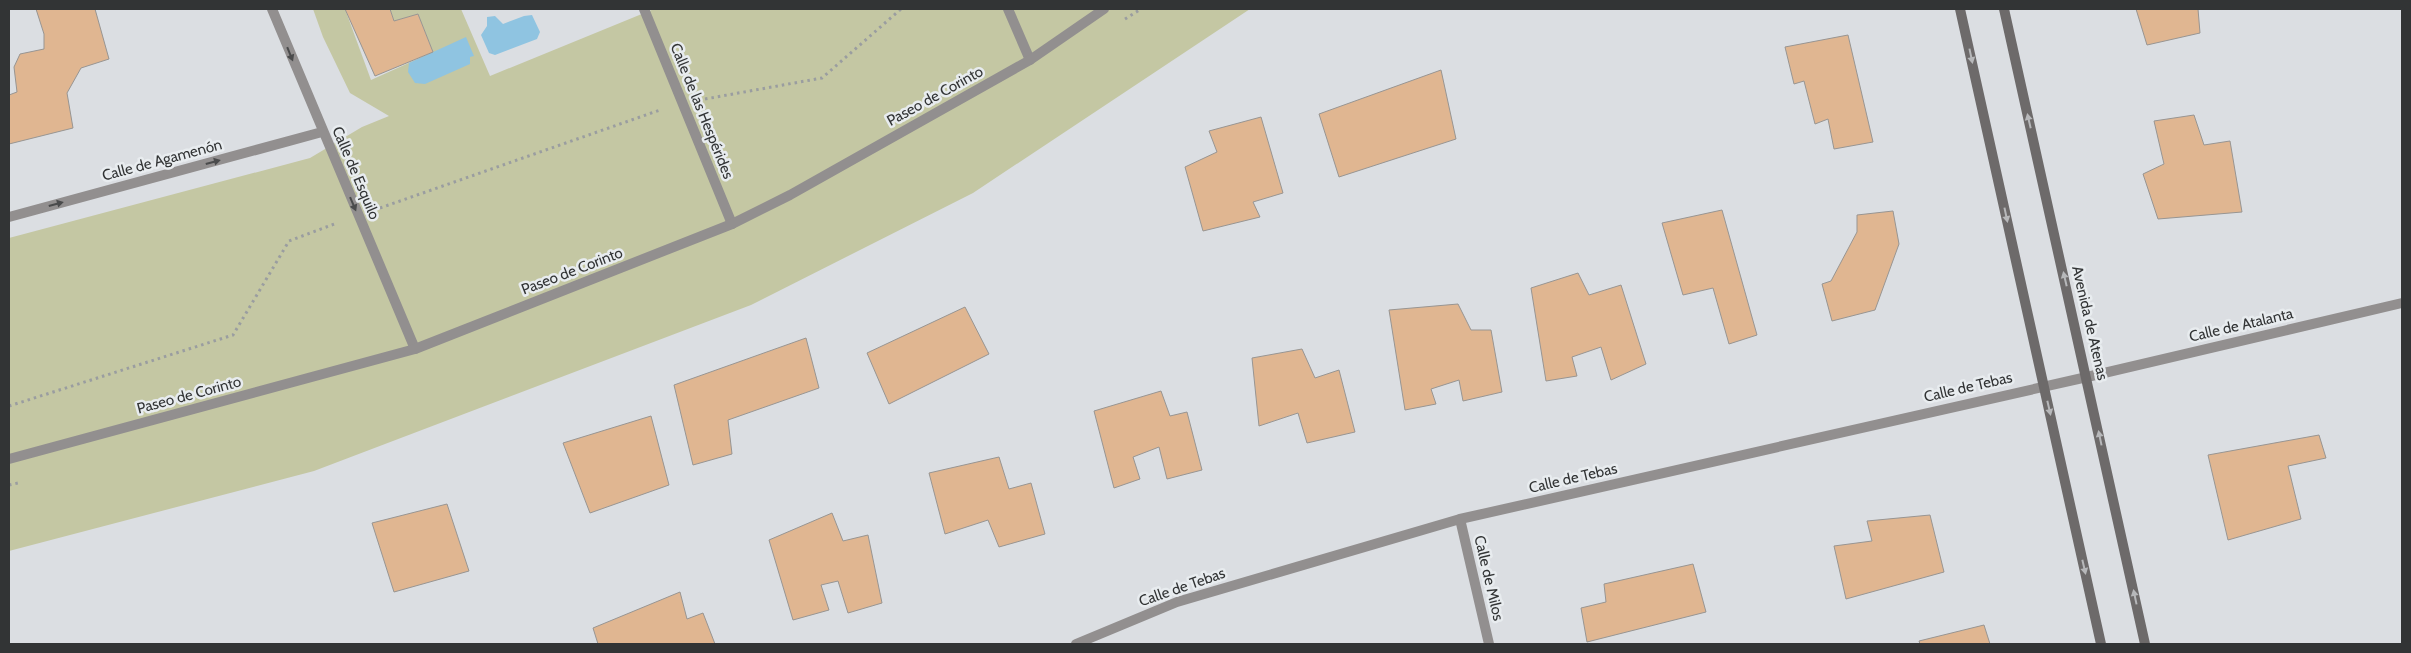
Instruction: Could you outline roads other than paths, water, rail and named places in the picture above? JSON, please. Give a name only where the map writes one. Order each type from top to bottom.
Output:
[{"type":"main road","points":[[1960,9],[2101,644]]},
{"type":"main road","name":"Avenida de Atenas","points":[[2004,9],[2146,644]]},
{"type":"street","name":"Calle de Esquilo","points":[[272,9],[322,132],[415,349]]},
{"type":"street","name":"Calle de las Hespérides","points":[[644,9],[732,224]]},
{"type":"street","points":[[1008,9],[1030,60]]},
{"type":"street","name":"Paseo de Corinto","points":[[9,459],[415,349],[732,224],[790,195],[1030,60],[1104,9]]},
{"type":"street","name":"Calle de Agamenón","points":[[9,217],[322,132]]},
{"type":"street","name":"Calle de Atalanta","points":[[2087,378],[2402,303]]},
{"type":"street","name":"Calle de Tebas","points":[[1076,644],[1177,602],[1460,519],[2044,386],[2087,378]]},
{"type":"street","name":"Calle de Milos","points":[[1460,519],[1488,644]]},
{"type":"water","points":[[532,15],[540,32],[537,39],[495,55],[489,53],[481,35],[487,26],[487,17],[495,16],[503,24]]},
{"type":"water","points":[[466,37],[474,56],[470,57],[470,64],[425,84],[415,83],[408,72],[409,63]]}]
